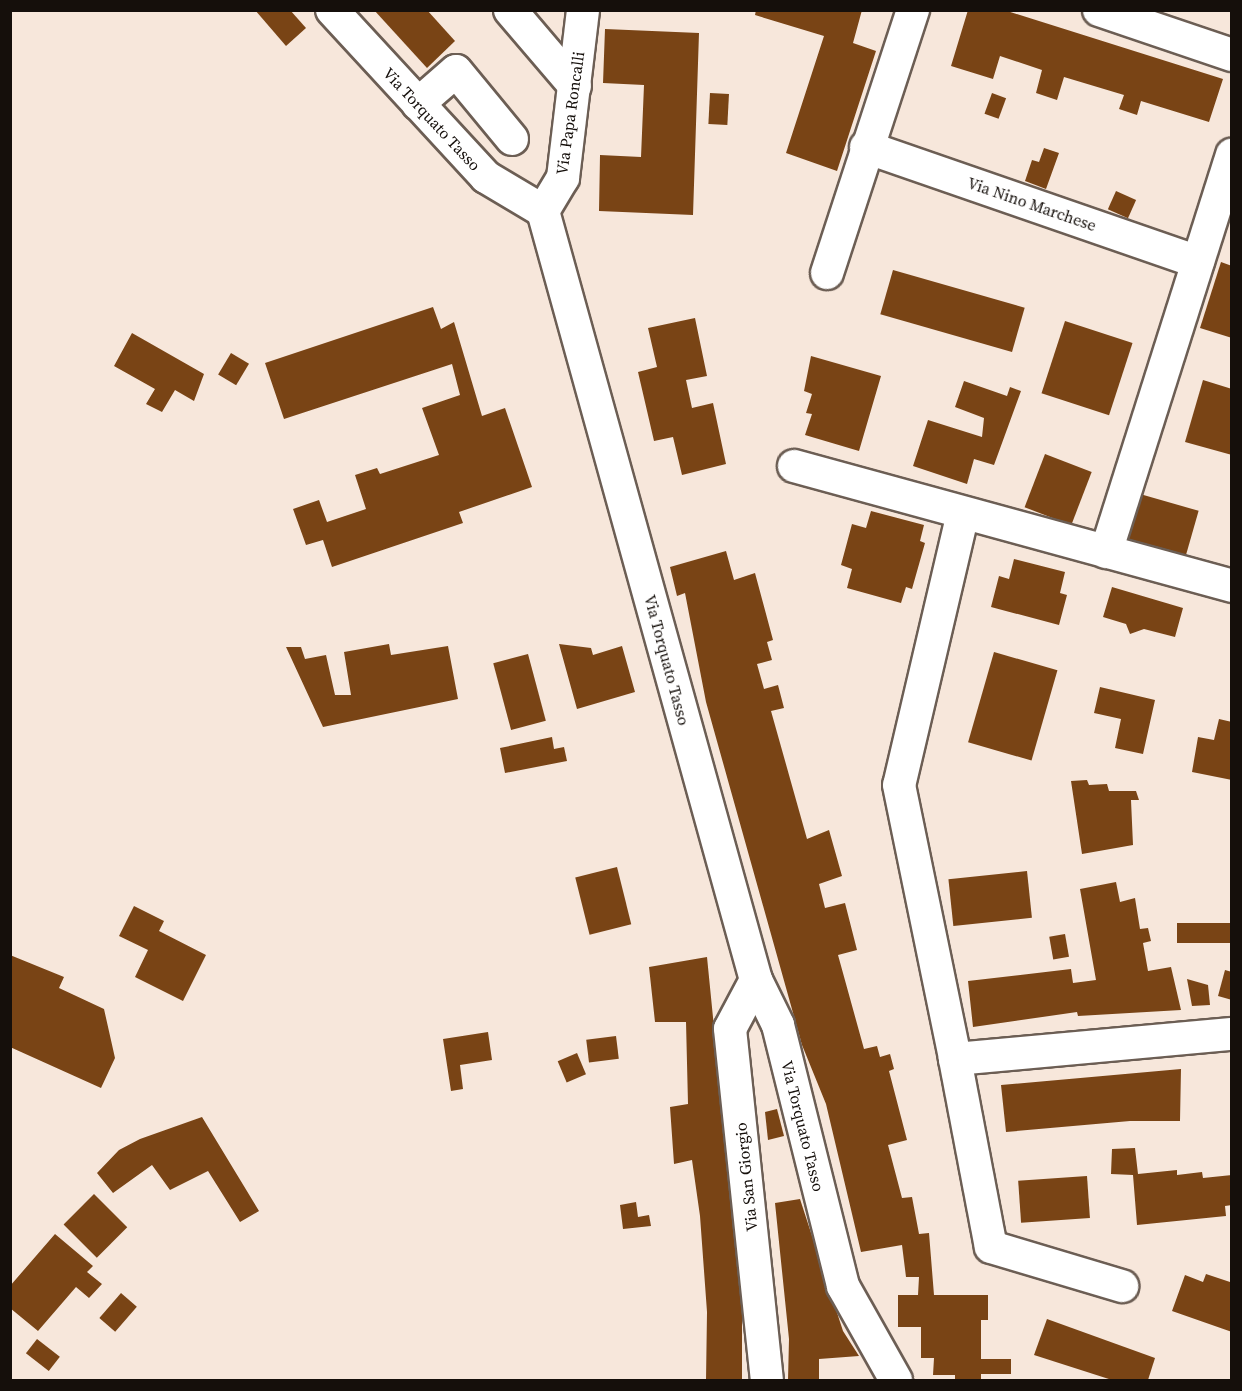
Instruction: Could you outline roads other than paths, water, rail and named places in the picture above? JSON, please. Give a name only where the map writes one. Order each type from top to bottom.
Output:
[{"type":"street","name":"Via Torquato Tasso","points":[[332,10],[486,177],[543,211],[756,980],[778,1025],[843,1286],[896,1380]]},
{"type":"street","points":[[510,10],[575,86]]},
{"type":"street","name":"Via Papa Roncalli","points":[[543,211],[563,178],[583,10]]},
{"type":"street","points":[[827,273],[866,147],[913,10]]},
{"type":"street","points":[[1099,10],[1232,55]]},
{"type":"street","points":[[418,104],[456,71],[512,139]]},
{"type":"street","name":"Via Nino Marchese","points":[[866,147],[1197,262]]},
{"type":"street","points":[[1106,552],[1232,155]]},
{"type":"street","points":[[794,466],[1232,586]]},
{"type":"street","points":[[963,513],[899,785],[956,1059],[991,1247],[1122,1286]]},
{"type":"street","name":"Via San Giorgio","points":[[756,980],[730,1029],[767,1380]]},
{"type":"street","points":[[956,1059],[1232,1034]]}]
